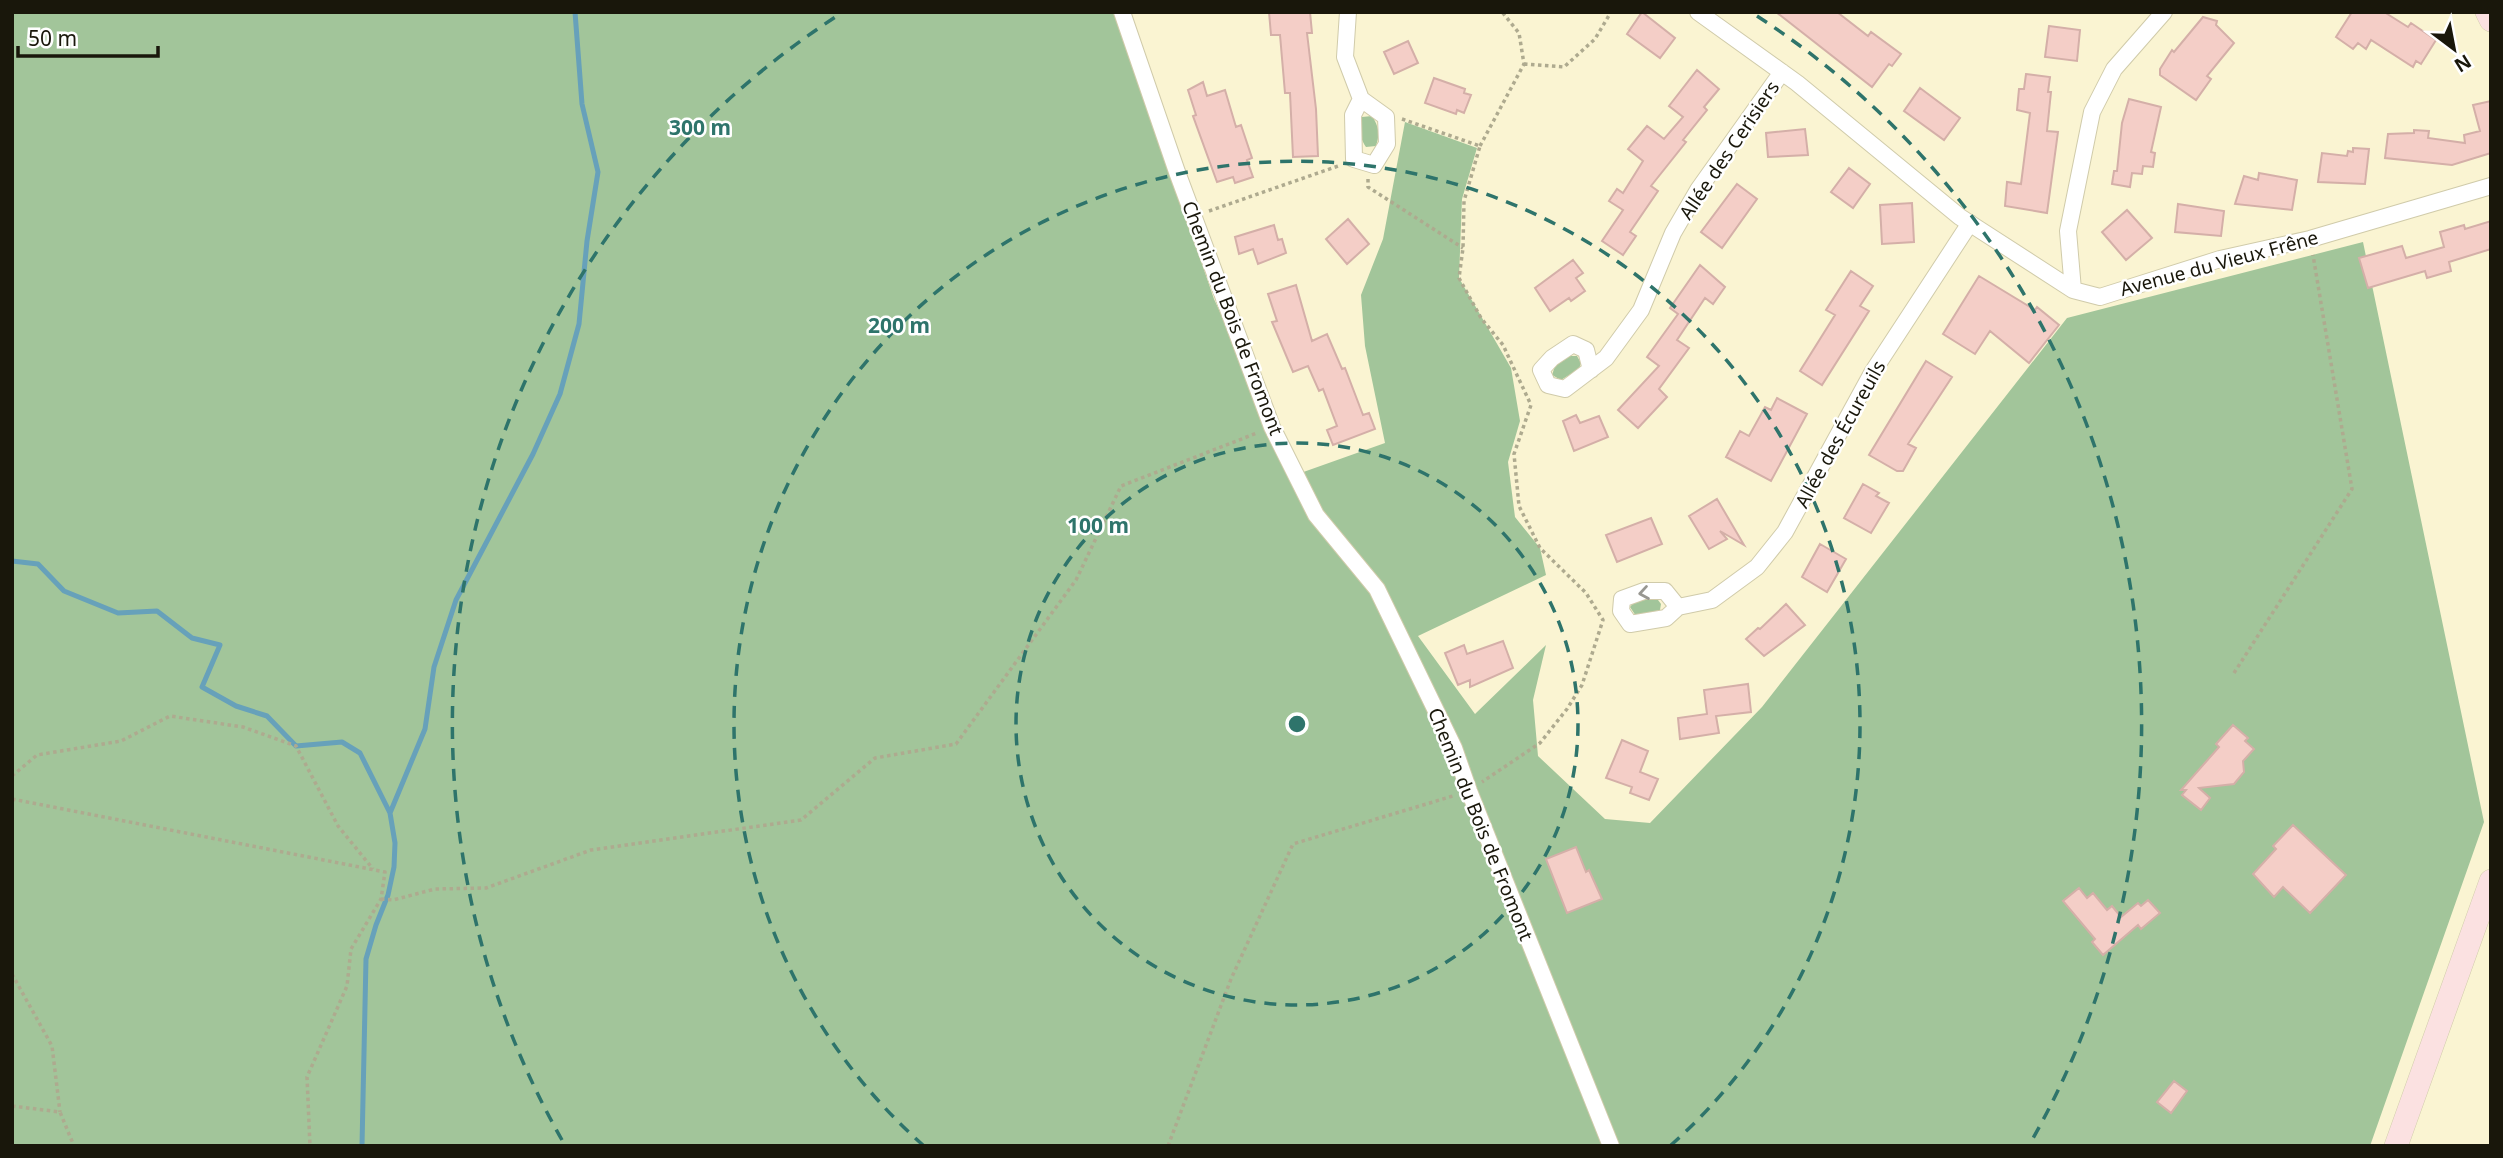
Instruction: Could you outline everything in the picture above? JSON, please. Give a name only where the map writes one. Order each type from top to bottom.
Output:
[{"type":"street","name":"Chemin du Bois de Fromont","points":[[1122,12],[1272,427],[1316,514],[1377,589],[1454,748],[1611,1146]]},
{"type":"street","points":[[1348,12],[1345,57],[1362,99],[1386,117],[1387,144],[1374,165],[1360,161],[1353,115],[1362,99]]},
{"type":"street","name":"Avenue du Vieux Frêne","points":[[1698,12],[1782,72],[1970,223],[2073,290],[2100,297],[2221,259],[2310,239],[2491,186]]},
{"type":"street","points":[[2073,290],[2068,231],[2092,112],[2114,69],[2164,12]]},
{"type":"street","points":[[2487,12],[2491,20]]},
{"type":"street","name":"Allée des Cerisiers","points":[[1591,370],[1606,358],[1641,310],[1674,233],[1698,190],[1782,72]]},
{"type":"street","name":"Allée des Écureuils","points":[[1678,607],[1712,600],[1757,567],[1785,532],[1872,373],[1970,223]]},
{"type":"street","points":[[2396,1146],[2491,881]]},
{"type":"path","points":[[1168,1146],[1231,979],[1293,844],[1469,791],[1540,743],[1582,685],[1603,620],[1586,593],[1541,548],[1519,506],[1514,454],[1531,405],[1503,345],[1481,318],[1459,278],[1464,201],[1480,146],[1524,64],[1519,33],[1502,12]]},
{"type":"path","points":[[1524,64],[1564,67],[1595,39],[1611,12]]},
{"type":"path","points":[[1386,117],[1408,120],[1480,146]]},
{"type":"path","points":[[1194,216],[1360,161],[1368,187],[1463,248]]},
{"type":"path","points":[[2234,673],[2352,489],[2310,239]]},
{"type":"path","points":[[381,900],[393,900],[435,889],[486,888],[591,850],[801,820],[875,758],[956,744],[1076,580],[1121,486],[1272,427]]},
{"type":"path","points":[[12,776],[37,755],[121,741],[170,716],[243,727],[296,746],[338,826],[373,869]]},
{"type":"path","points":[[12,799],[385,872],[381,900],[351,949],[347,986],[307,1077],[310,1146]]},
{"type":"path","points":[[12,974],[52,1046],[60,1112],[74,1146]]},
{"type":"path","points":[[12,1106],[60,1112]]},
{"type":"green space","points":[[12,12],[1116,12],[1214,299],[1295,475],[1385,443],[1365,346],[1361,295],[1383,239],[1405,122],[1477,148],[1462,199],[1459,278],[1511,368],[1520,421],[1508,462],[1515,517],[1540,548],[1546,575],[1418,636],[1475,714],[1546,645],[1533,700],[1538,756],[1605,819],[1650,823],[1762,707],[2067,318],[2363,242],[2484,822],[2370,1146],[12,1146]]},
{"type":"green space","points":[[1372,116],[1378,138],[1376,146],[1366,147],[1360,125],[1362,117]]},
{"type":"green space","points":[[1568,356],[1577,356],[1581,363],[1579,369],[1561,380],[1552,375],[1555,366]]},
{"type":"green space","points":[[1655,596],[1661,604],[1660,610],[1636,616],[1630,607],[1635,601]]},
{"type":"building","points":[[1269,12],[1310,12],[1312,33],[1307,33],[1316,109],[1318,156],[1293,157],[1290,93],[1285,93],[1280,35],[1271,35]]},
{"type":"building","points":[[1642,12],[1675,38],[1660,58],[1627,34]]},
{"type":"building","points":[[1776,12],[1837,12],[1868,36],[1871,32],[1901,54],[1892,66],[1889,64],[1872,87]]},
{"type":"building","points":[[2352,12],[2384,12],[2408,27],[2411,23],[2436,40],[2421,64],[2416,61],[2413,67],[2371,40],[2366,49],[2358,43],[2353,49],[2336,37]]},
{"type":"building","points":[[2203,17],[2217,21],[2216,25],[2234,43],[2207,76],[2211,79],[2196,100],[2160,75],[2160,69],[2172,50],[2174,52]]},
{"type":"building","points":[[2049,26],[2080,30],[2077,61],[2045,57]]},
{"type":"building","points":[[1408,41],[1418,63],[1394,74],[1384,52]]},
{"type":"building","points":[[1697,70],[1719,89],[1704,107],[1707,110],[1683,140],[1686,142],[1651,186],[1658,191],[1630,232],[1636,236],[1623,255],[1602,241],[1623,210],[1609,201],[1617,189],[1623,193],[1643,161],[1628,149],[1647,126],[1664,139],[1683,117],[1669,106]]},
{"type":"building","points":[[2026,74],[2050,77],[2047,131],[2058,132],[2047,213],[2005,206],[2007,182],[2021,184],[2030,113],[2017,110],[2019,89],[2024,89]]},
{"type":"building","points":[[1434,78],[1465,89],[1464,93],[1471,95],[1464,113],[1457,110],[1456,114],[1425,103]]},
{"type":"building","points":[[1203,82],[1207,96],[1225,90],[1236,127],[1241,125],[1252,158],[1247,160],[1253,177],[1235,183],[1233,177],[1217,182],[1193,116],[1196,115],[1188,90]]},
{"type":"building","points":[[1920,88],[1960,118],[1944,140],[1904,111]]},
{"type":"building","points":[[2129,99],[2161,107],[2151,152],[2155,153],[2153,167],[2143,166],[2142,174],[2132,173],[2130,187],[2112,184],[2114,171],[2117,171],[2122,123]]},
{"type":"building","points":[[2491,101],[2491,153],[2452,165],[2385,158],[2388,134],[2429,131],[2428,138],[2465,143],[2464,135],[2480,131],[2473,105]]},
{"type":"building","points":[[1805,129],[1808,155],[1768,157],[1766,133]]},
{"type":"building","points":[[2353,148],[2369,149],[2365,184],[2318,182],[2322,153],[2347,156],[2348,151],[2353,152]]},
{"type":"building","points":[[1849,168],[1870,184],[1853,208],[1831,192]]},
{"type":"building","points":[[2259,173],[2297,180],[2292,210],[2235,204],[2244,176],[2258,180]]},
{"type":"building","points":[[1737,184],[1757,199],[1722,248],[1701,232]]},
{"type":"building","points":[[1912,203],[1914,242],[1882,244],[1880,205]]},
{"type":"building","points":[[2178,204],[2224,211],[2221,236],[2175,232]]},
{"type":"building","points":[[2127,210],[2152,238],[2126,260],[2102,232]]},
{"type":"building","points":[[1348,219],[1369,244],[1347,264],[1326,239]]},
{"type":"building","points":[[2491,221],[2491,249],[2449,262],[2451,271],[2427,278],[2425,271],[2368,288],[2359,258],[2402,246],[2406,258],[2444,247],[2440,232],[2464,225],[2465,229]]},
{"type":"building","points":[[1274,225],[1278,240],[1282,239],[1286,253],[1258,264],[1253,249],[1239,254],[1235,237]]},
{"type":"building","points":[[1573,260],[1583,273],[1576,278],[1585,291],[1550,311],[1535,288]]},
{"type":"building","points":[[1700,265],[1725,287],[1713,304],[1705,298],[1677,340],[1689,348],[1659,389],[1667,397],[1638,428],[1618,410],[1659,366],[1647,357],[1678,314],[1670,308]]},
{"type":"building","points":[[1851,271],[1873,286],[1860,306],[1869,311],[1822,385],[1800,371],[1835,315],[1826,310]]},
{"type":"building","points":[[1979,276],[2035,310],[2037,307],[2059,325],[2029,363],[1990,331],[1975,354],[1943,334]]},
{"type":"building","points":[[1296,285],[1312,341],[1327,334],[1342,369],[1345,368],[1363,415],[1369,413],[1375,429],[1333,445],[1327,430],[1337,426],[1323,389],[1319,391],[1308,366],[1293,372],[1272,322],[1277,321],[1268,294]]},
{"type":"building","points":[[1926,361],[1952,377],[1908,444],[1916,448],[1903,471],[1897,471],[1869,455]]},
{"type":"building","points":[[1777,398],[1807,414],[1771,481],[1726,457],[1740,431],[1749,436],[1765,407],[1771,410]]},
{"type":"building","points":[[1576,415],[1580,423],[1599,416],[1608,437],[1574,451],[1563,421]]},
{"type":"building","points":[[1863,484],[1879,493],[1876,496],[1889,503],[1871,533],[1844,518]]},
{"type":"building","points":[[1717,499],[1744,545],[1720,531],[1727,539],[1709,549],[1689,516]]},
{"type":"building","points":[[1651,518],[1662,544],[1617,562],[1606,535]]},
{"type":"building","points":[[1820,544],[1846,559],[1827,592],[1802,577]]},
{"type":"building","points":[[1786,604],[1805,625],[1764,656],[1746,639]]},
{"type":"building","points":[[1503,641],[1513,668],[1470,687],[1470,680],[1458,685],[1445,653],[1464,645],[1467,654]]},
{"type":"building","points":[[1748,684],[1751,712],[1716,716],[1719,733],[1680,739],[1678,718],[1707,714],[1704,690]]},
{"type":"building","points":[[2233,725],[2248,738],[2245,741],[2254,749],[2243,761],[2244,772],[2234,784],[2199,788],[2210,798],[2201,810],[2182,795],[2186,790],[2181,790],[2219,747],[2216,744]]},
{"type":"building","points":[[1622,740],[1648,751],[1640,772],[1658,779],[1649,800],[1630,793],[1632,787],[1606,778]]},
{"type":"building","points":[[2293,825],[2346,875],[2310,913],[2283,887],[2274,897],[2253,874],[2276,849],[2273,846]]},
{"type":"building","points":[[1576,847],[1586,872],[1589,870],[1602,899],[1567,913],[1546,859]]},
{"type":"building","points":[[2079,888],[2087,898],[2093,893],[2107,910],[2112,906],[2121,917],[2138,903],[2141,906],[2148,900],[2160,913],[2141,929],[2138,925],[2103,955],[2092,942],[2095,939],[2063,901]]},
{"type":"building","points":[[2174,1081],[2187,1091],[2171,1113],[2157,1102]]},
{"type":"waterway","points":[[362,1146],[366,959],[388,895],[394,867],[395,843],[390,813],[425,729],[434,667],[456,600],[533,454],[560,394],[579,324],[587,241],[598,172],[582,104],[575,12]]},
{"type":"waterway","points":[[12,561],[38,564],[64,591],[118,613],[157,611],[192,638],[220,645],[202,687],[236,706],[267,716],[296,746],[342,742],[360,753],[390,813]]}]
